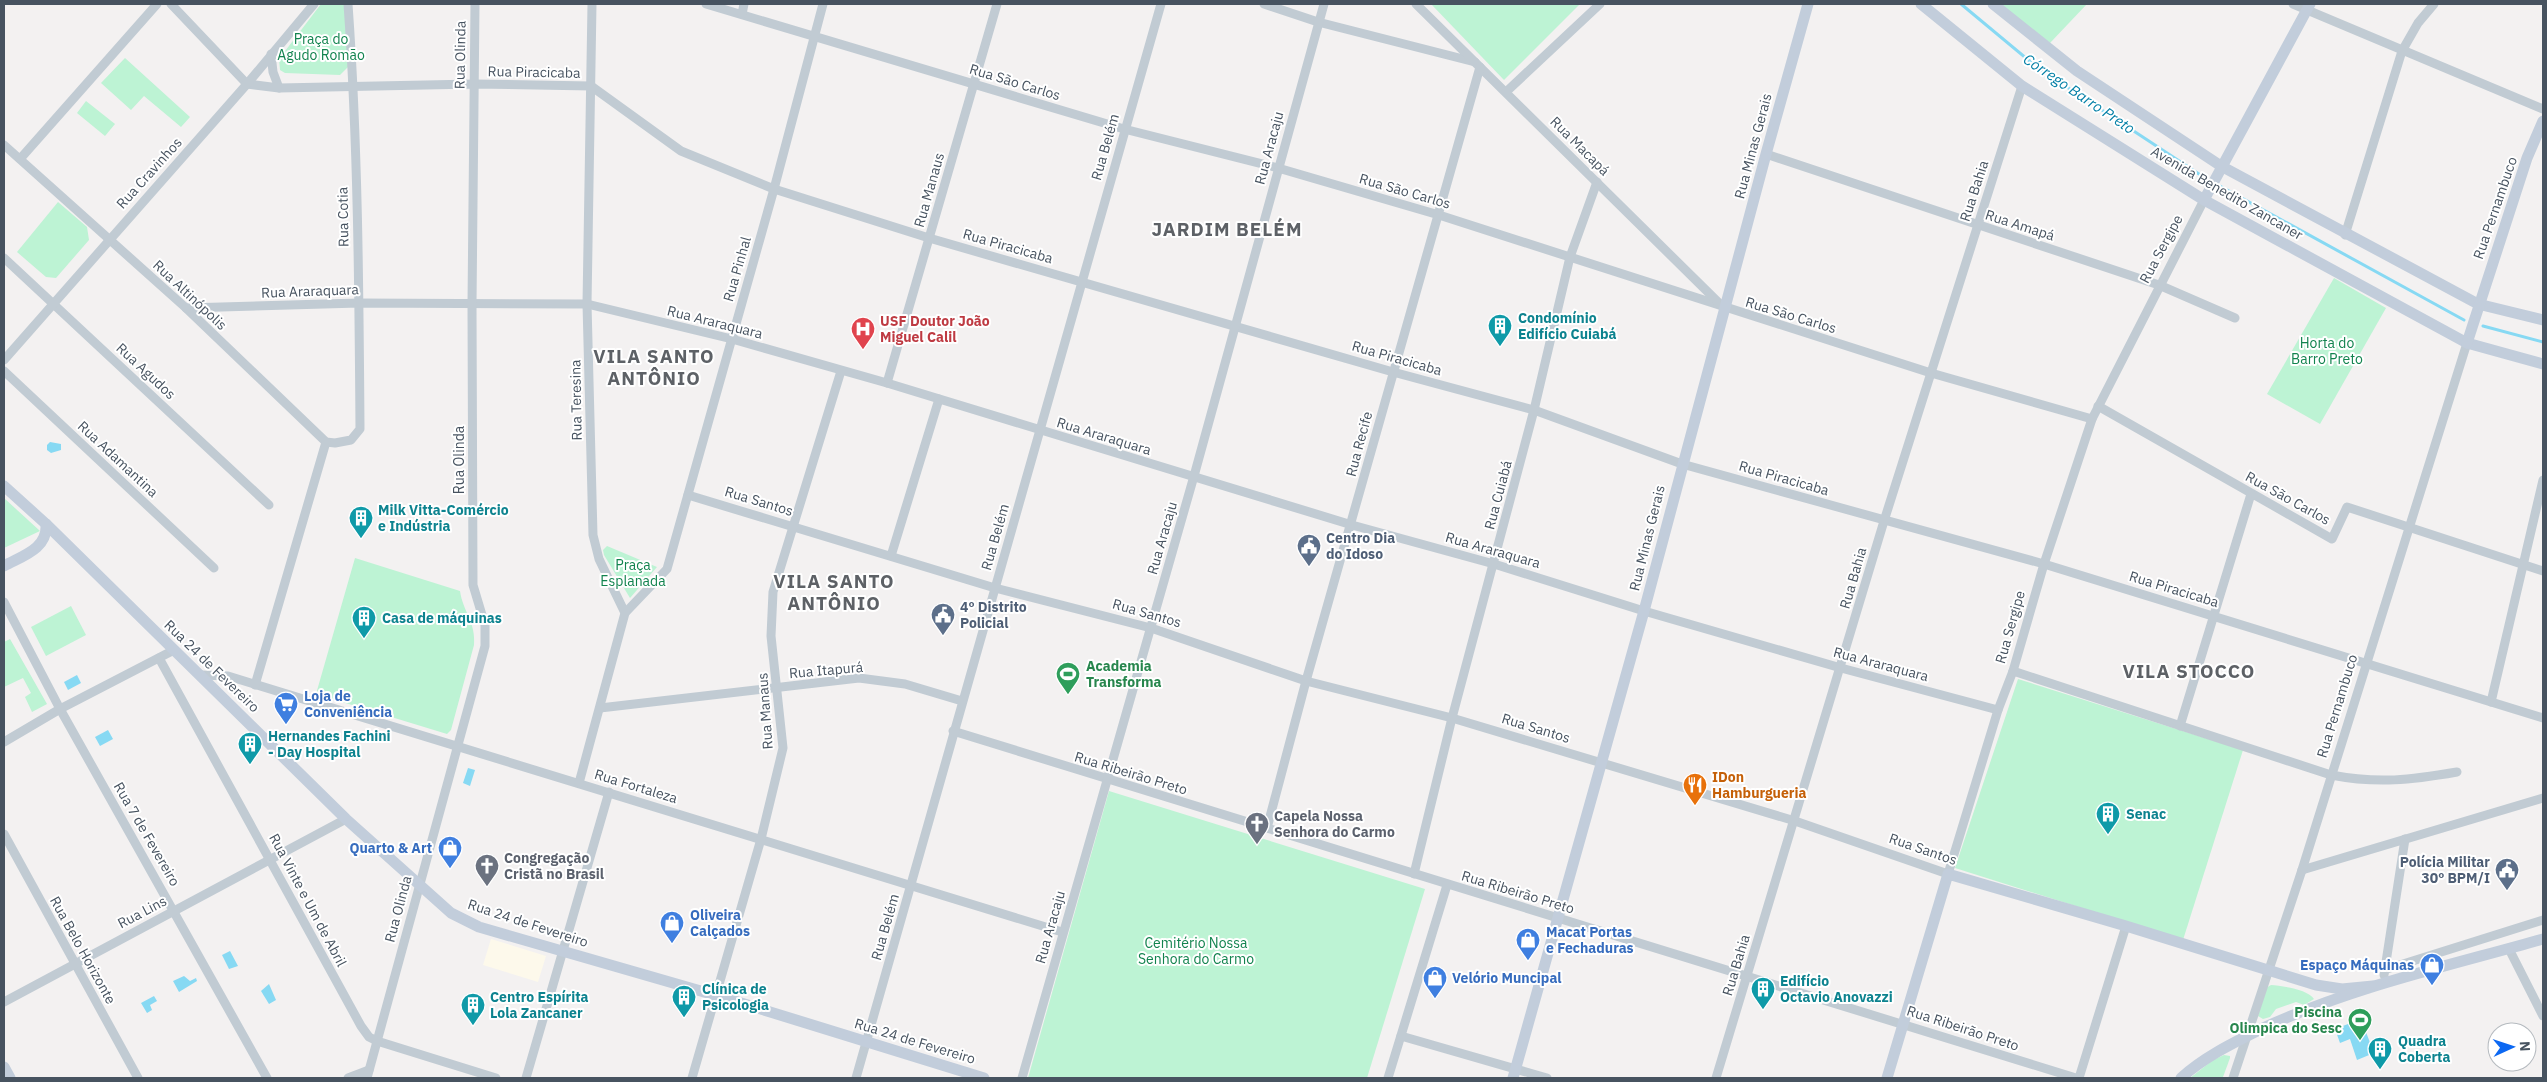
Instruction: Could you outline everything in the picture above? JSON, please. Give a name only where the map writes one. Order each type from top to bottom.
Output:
[{"type":"main road","name":"Rua Minas Gerais","points":[[1515,1074],[1644,611],[1724,308],[1808,4]]},
{"type":"main road","name":"Avenida Benedito Zancaner","points":[[1921,4],[2022,86],[2204,200],[2467,343],[2543,364]]},
{"type":"main road","name":"Avenida Benedito Zancaner","points":[[1993,4],[2078,71],[2221,166],[2345,235],[2478,304],[2543,320]]},
{"type":"main road","points":[[2204,200],[2309,7]]},
{"type":"main road","name":"Rua Pernambuco","points":[[2467,343],[2478,304],[2527,158],[2543,121]]},
{"type":"main road","name":"Rua 24 de Fevereiro","points":[[4,486],[46,524],[346,819],[451,913],[465,921],[716,995],[984,1078]]},
{"type":"main road","points":[[39,546],[45,536],[46,524]]},
{"type":"main road","points":[[4,566],[39,546],[55,544],[71,549]]},
{"type":"main road","name":"Rua Santos","points":[[1948,874],[2268,968],[2316,985],[2342,989],[2374,986]]},
{"type":"main road","name":"Rua Sergipe","points":[[1887,1078],[1948,874]]},
{"type":"main road","points":[[2181,1078],[2217,1051],[2317,1005],[2385,982],[2543,939]]},
{"type":"main road","points":[[2521,946],[2543,944]]},
{"type":"main road","points":[[2316,985],[2322,994],[2317,1005]]},
{"type":"main road","points":[[4,1067],[10,1078]]},
{"type":"street","points":[[20,159],[157,4]]},
{"type":"street","points":[[172,4],[247,84]]},
{"type":"street","name":"Rua Cravinhos","points":[[4,360],[108,239],[247,84],[314,4]]},
{"type":"street","name":"Rua Cotia","points":[[326,442],[335,443],[351,440],[360,429],[354,87],[348,4]]},
{"type":"street","name":"Rua Olinda","points":[[368,1074],[456,744],[485,646],[485,625],[473,585],[472,304],[475,4]]},
{"type":"street","name":"Rua Teresina","points":[[592,4],[587,304],[593,535],[599,559],[625,613]]},
{"type":"street","name":"Rua São Carlos","points":[[706,4],[1124,129],[1278,168],[1439,215],[1931,373],[2092,419]]},
{"type":"street","points":[[742,14],[744,4]]},
{"type":"street","name":"Rua Pinhal","points":[[625,613],[667,569],[774,189],[823,4]]},
{"type":"street","name":"Rua Manaus","points":[[886,383],[997,4]]},
{"type":"street","name":"Rua Belém","points":[[856,1078],[1161,4]]},
{"type":"street","points":[[1264,4],[1318,22],[1478,65]]},
{"type":"street","name":"Rua Aracaju","points":[[1022,1078],[1062,932],[1194,476],[1324,4]]},
{"type":"street","name":"Rua Macapá","points":[[1416,4],[1724,308]]},
{"type":"street","points":[[1506,92],[1600,4]]},
{"type":"street","points":[[2293,4],[2309,7],[2402,51],[2543,110]]},
{"type":"street","points":[[2345,235],[2402,51],[2418,23],[2434,4]]},
{"type":"street","points":[[271,54],[273,72],[279,88]]},
{"type":"street","name":"Rua Recife","points":[[1267,828],[1306,681],[1439,215],[1478,65]]},
{"type":"street","name":"Rua Piracicaba","points":[[247,84],[279,88],[474,84],[591,86],[681,151],[774,189],[929,238],[1393,372],[1534,410],[1682,464],[2044,564],[2543,718]]},
{"type":"street","name":"Rua Bahia","points":[[1716,1078],[1884,521],[2022,86]]},
{"type":"street","name":"Rua Altinópolis","points":[[4,145],[186,308],[326,442]]},
{"type":"street","name":"Rua Amapá","points":[[1766,154],[2159,285],[2235,318]]},
{"type":"street","name":"Rua Cuiabá","points":[[1414,874],[1452,718],[1534,410],[1570,258],[1597,182]]},
{"type":"street","name":"Rua Sergipe","points":[[1948,874],[1998,710],[2013,671],[2044,564],[2092,419],[2204,200]]},
{"type":"street","name":"Rua Agudos","points":[[4,258],[54,302],[269,506]]},
{"type":"street","name":"Rua Araraquara","points":[[186,308],[359,303],[587,304],[732,339],[841,370],[1352,525],[1494,564],[1644,611],[1841,668],[1998,710]]},
{"type":"street","name":"Rua Pernambuco","points":[[2233,1078],[2302,870],[2467,343]]},
{"type":"street","name":"Rua Manaus","points":[[692,1078],[761,839],[783,748],[771,636],[773,592],[841,370]]},
{"type":"street","name":"Rua Adamantina","points":[[4,371],[214,568]]},
{"type":"street","points":[[891,556],[939,400]]},
{"type":"street","name":"Rua São Carlos","points":[[2098,406],[2332,539],[2347,507],[2543,571]]},
{"type":"street","points":[[256,685],[326,442]]},
{"type":"street","points":[[2491,702],[2543,480]]},
{"type":"street","points":[[2180,726],[2251,494]]},
{"type":"street","name":"Rua Santos","points":[[688,495],[995,588],[1151,628],[1306,681],[1452,718],[1795,821],[1948,874]]},
{"type":"street","name":"Rua 7 de Fevereiro","points":[[4,602],[60,709],[267,1078]]},
{"type":"street","points":[[580,783],[625,613]]},
{"type":"street","points":[[4,742],[60,709],[174,650]]},
{"type":"street","name":"Rua Vinte e Um de Abril","points":[[159,658],[271,859],[360,1026],[369,1037],[377,1041],[496,1078]]},
{"type":"street","points":[[2013,671],[2331,775],[2362,781],[2405,781],[2458,772]]},
{"type":"street","name":"Rua Fortaleza","points":[[201,675],[219,674],[456,744],[1062,932]]},
{"type":"street","name":"Rua Itapurá","points":[[600,708],[859,678],[905,684],[962,700]]},
{"type":"street","name":"Rua Ribeirão Preto","points":[[953,731],[2077,1078]]},
{"type":"street","points":[[526,1078],[609,792]]},
{"type":"street","points":[[2302,870],[2543,798]]},
{"type":"street","name":"Rua Lins","points":[[4,1002],[346,819]]},
{"type":"street","name":"Rua Belo Horizonte","points":[[4,834],[138,1078]]},
{"type":"street","points":[[2385,982],[2384,970],[2405,840]]},
{"type":"street","points":[[1388,1078],[1447,885]]},
{"type":"street","points":[[2384,970],[2543,920]]},
{"type":"street","points":[[2077,1078],[2126,926]]},
{"type":"street","points":[[2509,949],[2543,1016]]},
{"type":"street","points":[[1401,1036],[1515,1074],[1547,1078]]},
{"type":"street","points":[[348,1078],[368,1074]]},
{"type":"shaded area","points":[[491,939],[546,956],[538,982],[483,965]]},
{"type":"green space","name":"Praça do Agudo Romão","points":[[321,4],[345,4],[349,66],[340,75],[285,73],[280,70],[279,59]]},
{"type":"green space","points":[[1431,4],[1580,4],[1504,80]]},
{"type":"green space","points":[[1999,4],[2087,4],[2050,43]]},
{"type":"green space","points":[[125,58],[190,117],[181,127],[144,96],[131,110],[101,83]]},
{"type":"green space","points":[[86,101],[115,124],[105,136],[77,113]]},
{"type":"green space","points":[[58,202],[87,227],[89,240],[56,278],[46,277],[17,252]]},
{"type":"green space","name":"Horta do Barro Preto","points":[[2334,278],[2386,308],[2320,424],[2267,394]]},
{"type":"green space","points":[[4,498],[40,531],[4,548]]},
{"type":"green space","name":"Praça Esplanada","points":[[607,546],[657,567],[630,598],[604,555],[603,550]]},
{"type":"green space","points":[[355,558],[460,591],[473,630],[474,645],[451,730],[447,734],[316,694]]},
{"type":"green space","points":[[71,606],[86,635],[46,656],[31,627]]},
{"type":"green space","points":[[10,639],[47,704],[32,712],[25,697],[31,693],[23,678],[4,687],[4,642]]},
{"type":"green space","points":[[2018,679],[2243,750],[2183,940],[1955,868]]},
{"type":"green space","name":"Cemitério Nossa Senhora do Carmo","points":[[1109,791],[1425,889],[1367,1078],[1028,1078]]},
{"type":"green space","points":[[2271,985],[2301,990],[2314,999],[2304,1005],[2296,1002],[2276,1009],[2270,1017],[2263,1019],[2258,1016],[2266,988]]},
{"type":"green space","points":[[2224,1055],[2230,1056],[2230,1058],[2223,1077],[2190,1078],[2213,1060]]},
{"type":"water","points":[[50,442],[61,444],[61,450],[51,453],[47,450],[47,445]]},
{"type":"water","points":[[77,675],[81,683],[68,690],[64,682]]},
{"type":"water","points":[[108,730],[113,739],[100,746],[95,737]]},
{"type":"water","points":[[468,768],[475,770],[470,786],[463,783]]},
{"type":"water","points":[[230,951],[238,966],[229,969],[222,955]]},
{"type":"water","points":[[184,976],[190,981],[196,978],[197,981],[179,992],[173,981]]},
{"type":"water","points":[[269,984],[276,1000],[269,1004],[261,991]]},
{"type":"water","points":[[154,996],[157,1001],[150,1005],[152,1010],[147,1013],[141,1003]]},
{"type":"water","name":"Piscina Olimpica do Sesc","points":[[2361,1019],[2374,1053],[2357,1060],[2350,1039],[2340,1043],[2335,1029]]},
{"type":"waterway","name":"Córrego Barro Preto","points":[[1961,4],[2038,68],[2202,176]]},
{"type":"waterway","name":"Córrego Barro Preto","points":[[2218,185],[2464,320]]},
{"type":"waterway","name":"Córrego Barro Preto","points":[[2483,326],[2543,342]]},
{"type":"place","name":"Condomínio Edifício Cuiabá","points":[[1500,347]]},
{"type":"place","name":"USF Doutor João Miguel Calil","points":[[863,350]]},
{"type":"place","name":"Milk Vitta-Comércio e Indústria","points":[[361,539]]},
{"type":"place","name":"Centro Dia do Idoso","points":[[1309,567]]},
{"type":"place","name":"4º Distrito Policial","points":[[943,636]]},
{"type":"place","name":"Casa de máquinas","points":[[364,639]]},
{"type":"place","name":"Academia Transforma","points":[[1068,695]]},
{"type":"place","name":"Loja de Conveniência","points":[[286,725]]},
{"type":"place","name":"Hernandes Fachini - Day Hospital","points":[[250,765]]},
{"type":"place","name":"IDon Hamburgueria","points":[[1695,806]]},
{"type":"place","name":"Senac","points":[[2108,835]]},
{"type":"place","name":"Capela Nossa Senhora do Carmo","points":[[1257,845]]},
{"type":"place","name":"Quarto & Art","points":[[450,869]]},
{"type":"place","name":"Congregação Cristã no Brasil","points":[[487,887]]},
{"type":"place","name":"Polícia Militar 30º BPM/I","points":[[2507,891]]},
{"type":"place","name":"Oliveira Calçados","points":[[672,944]]},
{"type":"place","name":"Macat Portas e Fechaduras","points":[[1528,961]]},
{"type":"place","name":"Espaço Máquinas","points":[[2432,986]]},
{"type":"place","name":"Velório Muncipal","points":[[1435,999]]},
{"type":"place","name":"Edifício Octavio Anovazzi","points":[[1763,1010]]},
{"type":"place","name":"Clínica de Psicologia","points":[[684,1018]]},
{"type":"place","name":"Centro Espírita Lola Zancaner","points":[[473,1026]]},
{"type":"place","name":"Piscina Olimpica do Sesc","points":[[2360,1041]]},
{"type":"place","name":"Quadra Coberta","points":[[2380,1070]]},
{"type":"district","name":"JARDIM BELÉM","points":[[1227,229]]},
{"type":"district","name":"VILA SANTO ANTÔNIO","points":[[654,367]]},
{"type":"district","name":"VILA SANTO ANTÔNIO","points":[[834,592]]},
{"type":"district","name":"VILA STOCCO","points":[[2189,671]]}]
